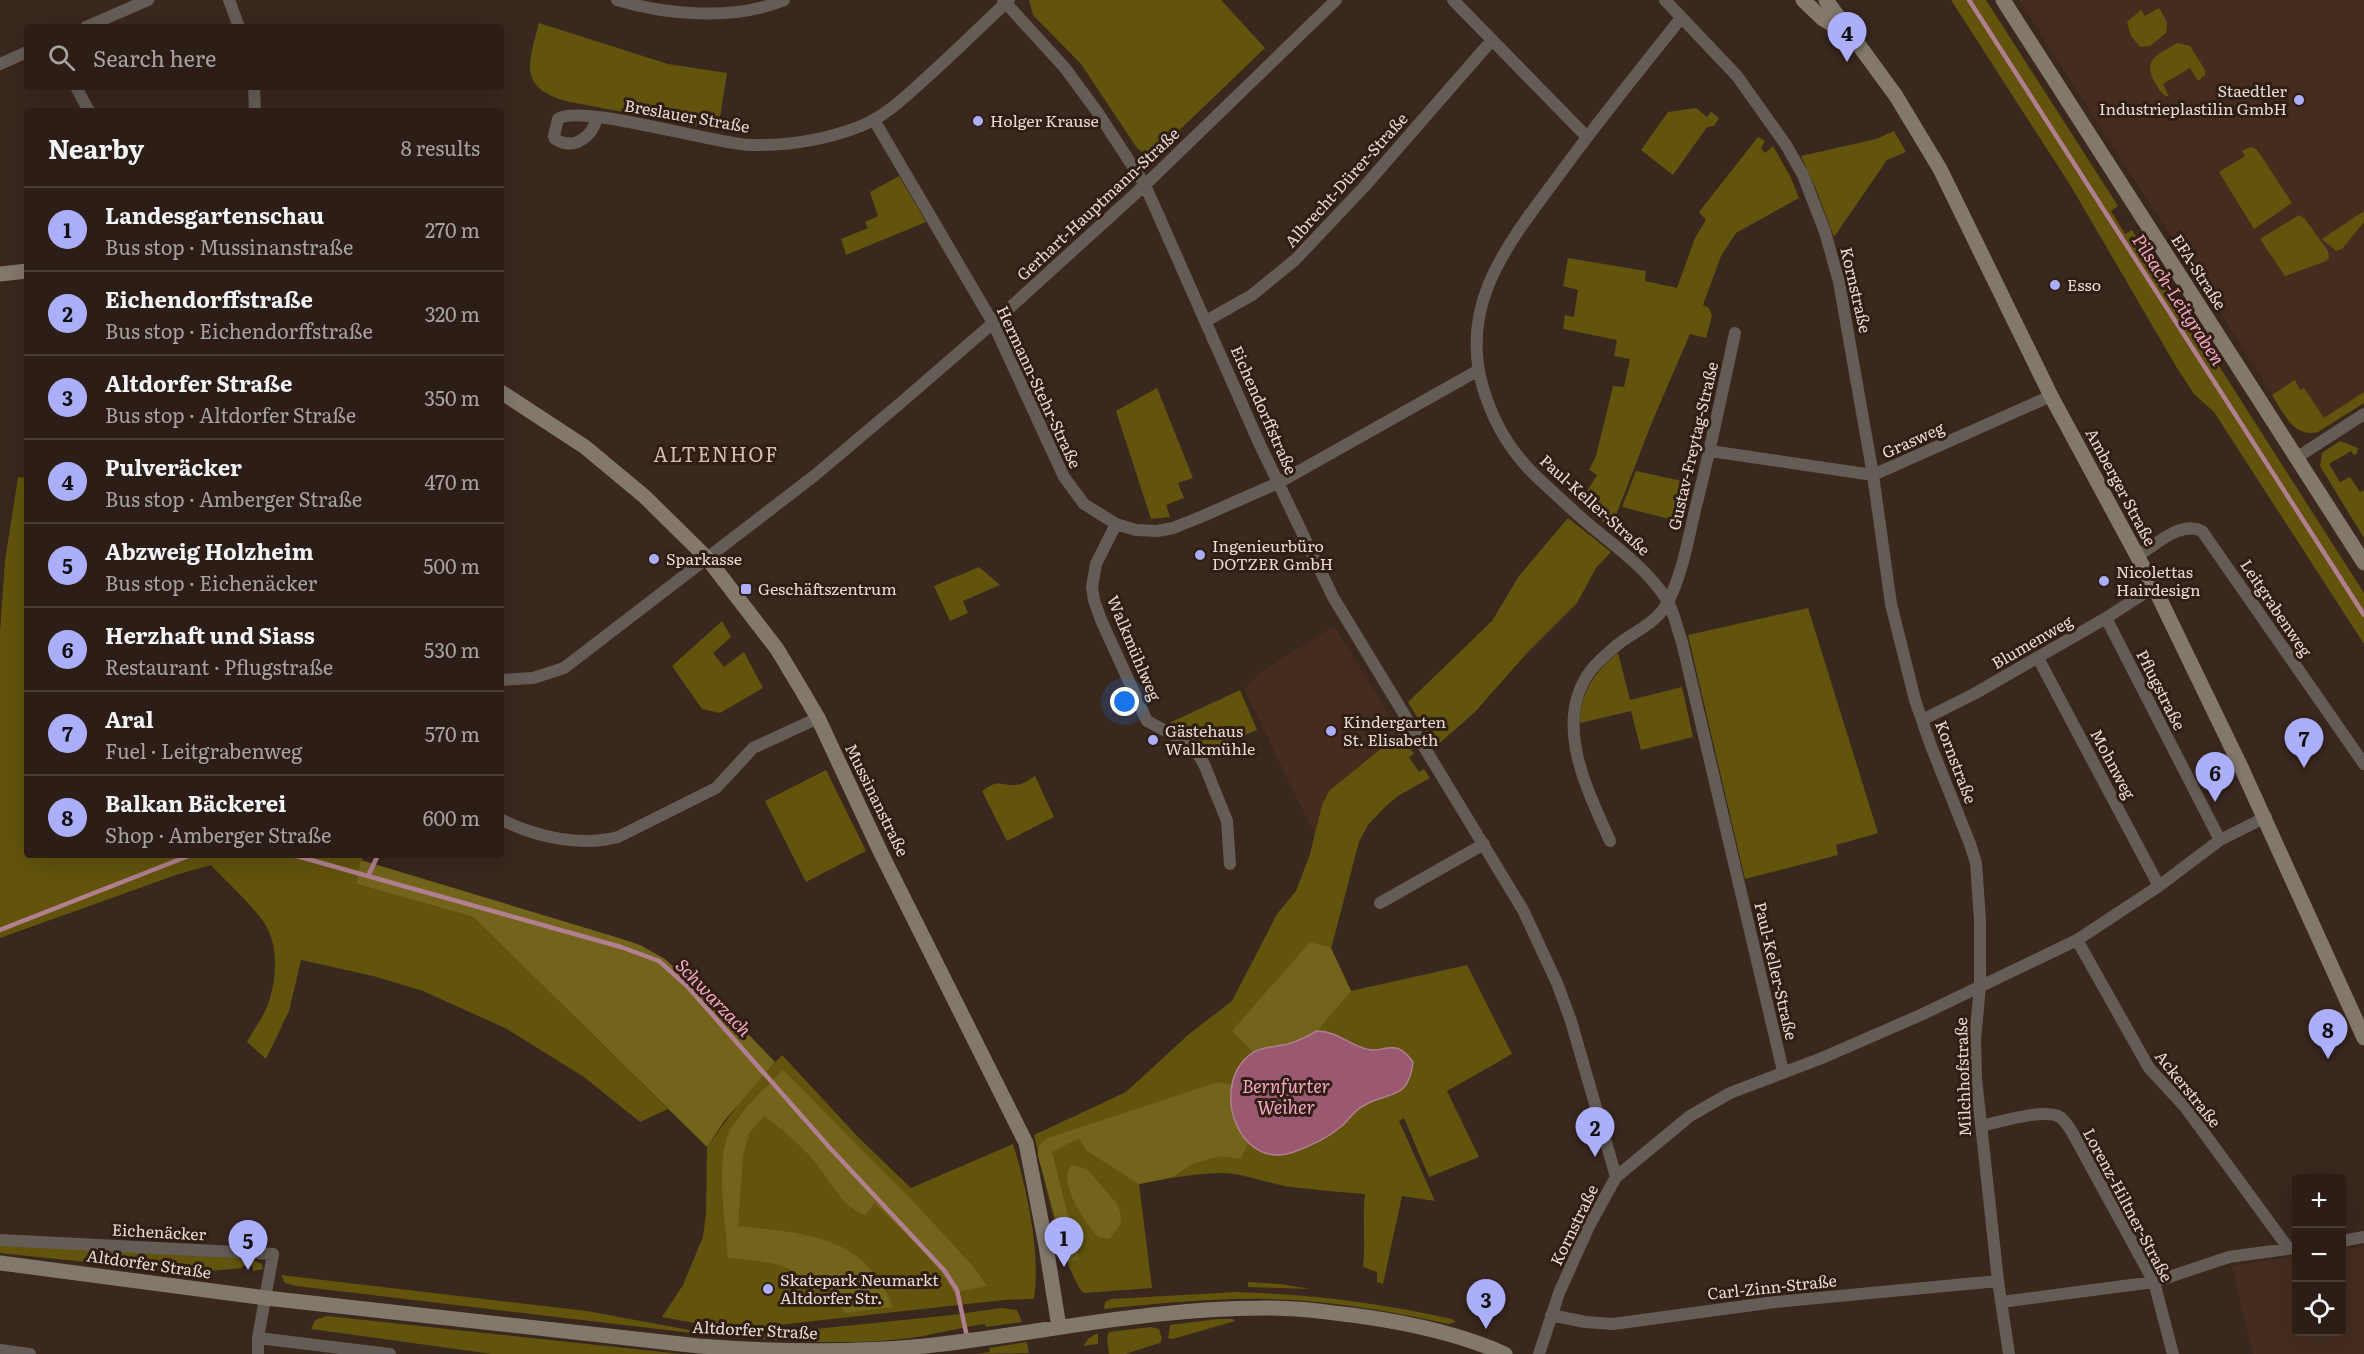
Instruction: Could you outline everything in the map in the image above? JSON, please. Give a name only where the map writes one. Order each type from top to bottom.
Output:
[{"type":"main road","name":"Amberger Straße","points":[[1803,0],[1823,19],[1849,34]]},
{"type":"main road","name":"Amberger Straße","points":[[1827,0],[1849,34],[1887,83],[1928,148],[2051,396],[2154,587],[2266,817],[2364,1038]]},
{"type":"main road","name":"EFA-Straße","points":[[2003,0],[2364,563]]},
{"type":"main road","points":[[0,274],[24,272]]},
{"type":"main road","name":"Mussinanstraße","points":[[504,394],[585,447],[644,496],[707,558],[777,649],[818,718],[881,853],[1026,1143],[1059,1327]]},
{"type":"main road","name":"Altdorfer Straße","points":[[0,1263],[266,1298],[699,1346],[793,1352],[856,1351],[951,1343],[1160,1314],[1262,1308],[1308,1310],[1419,1326],[1456,1335],[1505,1354]]},
{"type":"street","points":[[93,24],[148,0]]},
{"type":"street","points":[[229,0],[238,24]]},
{"type":"street","points":[[617,0],[680,12],[708,14],[737,13],[766,8],[784,0]]},
{"type":"street","name":"Gerhart-Hauptmann-Straße","points":[[504,680],[533,678],[564,668],[814,476],[993,323],[1145,185],[1336,0]]},
{"type":"street","points":[[1453,0],[1587,136]]},
{"type":"street","name":"Kornstraße","points":[[1539,1354],[1551,1315],[1589,1226],[1616,1177],[1697,1111],[1730,1093],[1822,1058],[1980,987],[1980,920],[1976,863],[1971,844],[1923,720],[1891,604],[1874,475],[1839,282],[1825,232],[1803,175],[1786,145],[1743,83],[1665,0]]},
{"type":"street","name":"Eichendorffstraße","points":[[1006,1],[1065,68],[1098,113],[1145,185],[1278,483],[1333,597],[1523,910],[1557,983],[1576,1036],[1616,1177]]},
{"type":"street","name":"Breslauer Straße","points":[[597,118],[747,145],[811,141],[874,120],[924,80],[1006,1]]},
{"type":"street","name":"Paul-Keller-Straße","points":[[1682,18],[1587,136],[1495,268],[1485,293],[1479,321],[1476,339],[1477,371],[1503,438],[1517,456],[1586,522],[1629,557],[1651,579],[1668,602],[1682,642],[1783,1071]]},
{"type":"street","name":"Albrecht-Dürer-Straße","points":[[1206,321],[1272,280],[1309,246],[1492,40]]},
{"type":"street","points":[[0,64],[24,53]]},
{"type":"street","points":[[78,90],[87,108]]},
{"type":"street","points":[[254,90],[255,108]]},
{"type":"street","name":"Hermann-Stehr-Straße","points":[[874,120],[993,323],[1064,477],[1084,504],[1116,524],[1136,530],[1157,531],[1173,528],[1278,483],[1477,371]]},
{"type":"street","name":"Gustav-Freytag-Straße","points":[[1610,841],[1592,800],[1573,735],[1572,721],[1576,697],[1592,669],[1622,642],[1651,623],[1668,602],[1684,557],[1710,451],[1735,333]]},
{"type":"street","name":"Grasweg","points":[[1710,451],[1874,475],[2051,396]]},
{"type":"street","points":[[2296,458],[2364,414]]},
{"type":"street","name":"Walkmühlweg","points":[[1116,524],[1096,564],[1092,587],[1094,600],[1147,720],[1192,745],[1204,764],[1227,821],[1230,864]]},
{"type":"street","name":"Leitgrabenweg","points":[[2138,556],[2180,530],[2188,527],[2202,531],[2364,764]]},
{"type":"street","name":"Blumenweg","points":[[1923,720],[1974,694],[2106,618],[2154,587]]},
{"type":"street","name":"Pflugstraße","points":[[2106,618],[2220,840]]},
{"type":"street","name":"Mohnweg","points":[[2038,657],[2159,886]]},
{"type":"street","points":[[504,821],[542,835],[577,840],[604,840],[618,837],[716,788],[753,748],[818,718]]},
{"type":"street","points":[[1980,987],[2077,940],[2159,886],[2220,840],[2266,817]]},
{"type":"street","points":[[1380,903],[1484,844]]},
{"type":"street","name":"Ackerstraße","points":[[2077,940],[2149,1068],[2185,1107],[2292,1247]]},
{"type":"street","name":"Milchhofstraße","points":[[1980,987],[1975,1039],[1981,1126],[1998,1281],[2009,1354]]},
{"type":"street","name":"Lorenz-Hiltner-Straße","points":[[1981,1126],[2043,1114],[2058,1116],[2064,1121],[2154,1282],[2173,1354]]},
{"type":"street","points":[[2346,1240],[2364,1237]]},
{"type":"street","name":"Eichenäcker","points":[[0,1240],[273,1254],[266,1298]]},
{"type":"street","points":[[2001,1302],[2154,1282],[2229,1257],[2292,1248]]},
{"type":"street","name":"Carl-Zinn-Straße","points":[[1551,1315],[1585,1322],[1613,1324],[1775,1302],[1998,1281]]},
{"type":"street","points":[[258,1354],[258,1338],[266,1298]]},
{"type":"street","points":[[258,1338],[390,1354]]},
{"type":"street","points":[[0,1350],[30,1354]]},
{"type":"shaded area","points":[[1029,0],[1221,0],[1265,48],[1166,143],[1156,151],[1143,153],[1137,148],[1081,64],[1033,15]]},
{"type":"shaded area","points":[[1951,0],[1986,0],[2118,206],[2111,211],[2125,234],[2132,230],[2364,593],[2364,644],[2214,412],[2194,394],[2177,368],[2072,188]]},
{"type":"shaded area","points":[[2019,0],[2364,0],[2364,403],[2318,432],[2305,433],[2293,426]]},
{"type":"shaded area","points":[[2159,8],[2167,22],[2166,33],[2150,46],[2140,47],[2131,36],[2127,22],[2141,10],[2145,16]]},
{"type":"shaded area","points":[[539,23],[668,64],[727,73],[718,130],[565,101],[550,95],[539,88],[530,71],[532,50]]},
{"type":"shaded area","points":[[2177,43],[2190,46],[2205,70],[2205,75],[2198,81],[2190,68],[2163,84],[2169,96],[2166,96],[2154,81],[2150,67],[2159,54]]},
{"type":"shaded area","points":[[1696,108],[1707,117],[1711,112],[1719,118],[1714,126],[1707,127],[1673,175],[1641,150],[1668,112]]},
{"type":"shaded area","points":[[1894,131],[1906,152],[1887,160],[1834,237],[1801,156],[1876,139]]},
{"type":"shaded area","points":[[1758,137],[1765,141],[1761,148],[1765,153],[1773,146],[1799,198],[1736,233],[1721,256],[1703,305],[1709,308],[1712,316],[1706,338],[1690,334],[1652,422],[1611,528],[1580,503],[1597,475],[1589,470],[1596,456],[1613,386],[1624,387],[1630,359],[1614,356],[1617,340],[1563,329],[1565,315],[1574,317],[1578,290],[1563,286],[1568,258],[1646,271],[1645,281],[1677,288],[1695,238],[1706,220],[1699,212]]},
{"type":"shaded area","points":[[2250,147],[2256,149],[2260,154],[2292,203],[2254,229],[2219,172],[2245,156],[2242,151]]},
{"type":"shaded area","points":[[899,176],[926,222],[846,255],[841,239],[868,228],[865,222],[878,216],[870,192]]},
{"type":"shaded area","points":[[2364,211],[2364,222],[2342,249],[2336,251],[2322,239]]},
{"type":"shaded area","points":[[2299,215],[2305,219],[2328,251],[2329,258],[2285,276],[2260,239]]},
{"type":"shaded area","points":[[2295,380],[2300,390],[2304,388],[2324,418],[2364,392],[2364,403],[2318,432],[2302,431],[2285,416],[2272,395]]},
{"type":"shaded area","points":[[1157,388],[1193,478],[1178,483],[1184,498],[1166,505],[1170,517],[1151,519],[1116,411]]},
{"type":"shaded area","points":[[2340,441],[2358,448],[2357,453],[2354,455],[2351,451],[2329,464],[2340,482],[2350,477],[2360,492],[2364,490],[2364,538],[2320,466],[2322,453]]},
{"type":"shaded area","points":[[1636,471],[1691,483],[1681,522],[1622,507]]},
{"type":"shaded area","points":[[18,477],[24,478],[24,858],[362,858],[356,884],[473,917],[668,1109],[640,1122],[584,1077],[505,1028],[423,991],[373,976],[301,960],[289,1011],[266,1059],[247,1042],[265,1011],[271,993],[275,966],[272,940],[259,916],[211,865],[176,875],[0,938],[0,632],[5,561]]},
{"type":"shaded area","points":[[1568,518],[1611,552],[1596,568],[1577,603],[1526,654],[1475,712],[1435,747],[1408,702],[1492,621],[1519,576]]},
{"type":"shaded area","points":[[979,567],[1000,585],[963,601],[968,613],[950,621],[934,586]]},
{"type":"shaded area","points":[[1808,608],[1878,833],[1836,845],[1838,855],[1745,879],[1688,635]]},
{"type":"shaded area","points":[[722,621],[731,637],[713,653],[724,667],[744,652],[763,688],[720,713],[702,709],[672,666]]},
{"type":"shaded area","name":"Kindergarten St. Elisabeth","points":[[1334,626],[1400,733],[1329,791],[1322,805],[1315,835],[1244,689],[1261,672]]},
{"type":"shaded area","points":[[1618,653],[1630,700],[1682,687],[1693,737],[1641,750],[1631,711],[1580,723],[1583,702],[1590,684],[1602,667]]},
{"type":"shaded area","points":[[1240,690],[1257,730],[1206,751],[1201,743],[1165,725]]},
{"type":"shaded area","points":[[1400,733],[1414,754],[1409,757],[1419,772],[1424,769],[1430,778],[1398,796],[1368,825],[1359,842],[1331,949],[1351,991],[1467,965],[1512,1054],[1447,1091],[1479,1157],[1429,1177],[1404,1118],[1399,1121],[1435,1201],[1402,1196],[1383,1284],[1377,1282],[1377,1272],[1363,1267],[1365,1194],[1291,1187],[1239,1175],[1212,1173],[1139,1184],[1152,1288],[1084,1293],[1069,1267],[1034,1135],[1126,1092],[1189,1034],[1232,1001],[1277,914],[1296,891],[1310,854],[1322,805],[1329,791]]},
{"type":"shaded area","points":[[826,770],[866,851],[806,882],[765,801]]},
{"type":"shaded area","points":[[1035,776],[1054,817],[1007,841],[982,791],[996,784],[1018,785]]},
{"type":"shaded area","points":[[361,860],[640,945],[665,959],[775,1062],[725,1120],[707,1147],[473,917],[356,884]]},
{"type":"shaded area","points":[[1310,942],[1331,948],[1351,991],[1317,1031],[1286,1044],[1253,1052],[1232,1031]]},
{"type":"shaded area","points":[[782,1055],[859,1138],[911,1188],[1013,1144],[1023,1180],[1034,1242],[1036,1281],[1034,1299],[1004,1300],[733,1330],[662,1317],[683,1285],[703,1237],[706,1213],[707,1147],[745,1095]]},
{"type":"shaded area","points":[[783,1070],[908,1196],[972,1265],[987,1286],[954,1293],[930,1259],[875,1203],[865,1215],[856,1211],[836,1192],[803,1149],[764,1116],[749,1133],[743,1156],[738,1226],[786,1231],[830,1242],[867,1265],[881,1283],[893,1307],[844,1313],[837,1290],[822,1285],[808,1284],[800,1276],[782,1266],[761,1261],[728,1258],[722,1192],[723,1156],[726,1141],[742,1113]]},
{"type":"shaded area","points":[[1218,1082],[1232,1085],[1233,1116],[1249,1142],[1240,1159],[1220,1156],[1192,1164],[1173,1177],[1139,1184],[1087,1151],[1079,1138],[1052,1152],[1079,1259],[1068,1262],[1038,1156],[1039,1145],[1048,1138]]},
{"type":"shaded area","points":[[1071,1165],[1087,1169],[1118,1205],[1121,1216],[1120,1225],[1110,1238],[1099,1238],[1075,1203],[1068,1182]]},
{"type":"shaded area","points":[[0,1245],[235,1258],[252,1260],[262,1264],[263,1269],[253,1271],[253,1266],[242,1266],[242,1268],[189,1273],[0,1253]]},
{"type":"shaded area","points":[[2364,1246],[2364,1354],[2253,1354],[2232,1266],[2292,1257],[2292,1336],[2346,1336],[2346,1249]]},
{"type":"shaded area","points":[[281,1275],[587,1311],[700,1332],[700,1334],[296,1286],[285,1283]]},
{"type":"shaded area","points":[[1248,1282],[1281,1284],[1310,1289],[1248,1287]]},
{"type":"shaded area","points":[[1236,1292],[1345,1300],[1425,1313],[1456,1322],[1449,1324],[1331,1303],[1268,1299],[1198,1301],[1104,1309],[1105,1302],[1111,1299]]},
{"type":"shaded area","points":[[1001,1308],[1017,1310],[1022,1322],[986,1327],[985,1324],[910,1338],[867,1342],[739,1337],[952,1315]]},
{"type":"shaded area","points":[[327,1316],[681,1354],[492,1354],[311,1329],[315,1320]]},
{"type":"shaded area","points":[[1218,1319],[1235,1321],[1173,1339],[1168,1338],[1170,1325]]},
{"type":"shaded area","points":[[1151,1327],[1159,1329],[1162,1338],[1160,1343],[1125,1354],[1109,1354],[1107,1338],[1109,1332]]},
{"type":"shaded area","points":[[1098,1333],[1098,1344],[1083,1346],[1089,1338]]},
{"type":"shaded area","points":[[1027,1342],[1029,1353],[976,1354],[990,1352],[989,1348]]},
{"type":"water","name":"Bernfurter Weiher","points":[[1317,1031],[1331,1034],[1371,1050],[1395,1048],[1401,1050],[1413,1062],[1407,1084],[1396,1093],[1360,1108],[1337,1130],[1305,1148],[1291,1153],[1272,1155],[1256,1148],[1243,1136],[1235,1120],[1231,1102],[1232,1084],[1239,1067],[1256,1051],[1288,1044]]},
{"type":"waterway","name":"Pilsach-Leitgraben","points":[[1969,0],[2364,615]]},
{"type":"waterway","name":"Schwarzach","points":[[0,930],[183,858]]},
{"type":"waterway","name":"Schwarzach","points":[[304,858],[621,947],[659,961],[687,986],[830,1148],[944,1270],[957,1290],[967,1337]]},
{"type":"waterway","points":[[368,876],[377,858]]},
{"type":"place","name":"Pulveräcker","points":[[1847,62]]},
{"type":"place","name":"Staedtler Industrieplastilin GmbH","points":[[2299,100]]},
{"type":"place","name":"Holger Krause","points":[[978,121]]},
{"type":"place","name":"Esso","points":[[2055,285]]},
{"type":"place","name":"Ingenieurbüro DOTZER GmbH","points":[[1200,555]]},
{"type":"place","name":"Sparkasse","points":[[654,559]]},
{"type":"place","name":"Nicolettas Hairdesign","points":[[2104,581]]},
{"type":"place","name":"Geschäftszentrum","points":[[746,589]]},
{"type":"place","name":"Kindergarten St. Elisabeth","points":[[1331,731]]},
{"type":"place","name":"Gästehaus Walkmühle","points":[[1153,740]]},
{"type":"place","name":"Aral","points":[[2304,768]]},
{"type":"place","name":"Herzhaft und Siass","points":[[2215,802]]},
{"type":"place","name":"Balkan Bäckerei","points":[[2328,1059]]},
{"type":"place","name":"Eichendorffstraße","points":[[1595,1157]]},
{"type":"place","name":"Landesgartenschau","points":[[1064,1267]]},
{"type":"place","name":"Abzweig Holzheim","points":[[248,1270]]},
{"type":"place","name":"Skatepark Neumarkt Altdorfer Str.","points":[[768,1289]]},
{"type":"place","name":"Altdorfer Straße","points":[[1486,1329]]},
{"type":"district","name":"ALTENHOF","points":[[716,455]]}]
